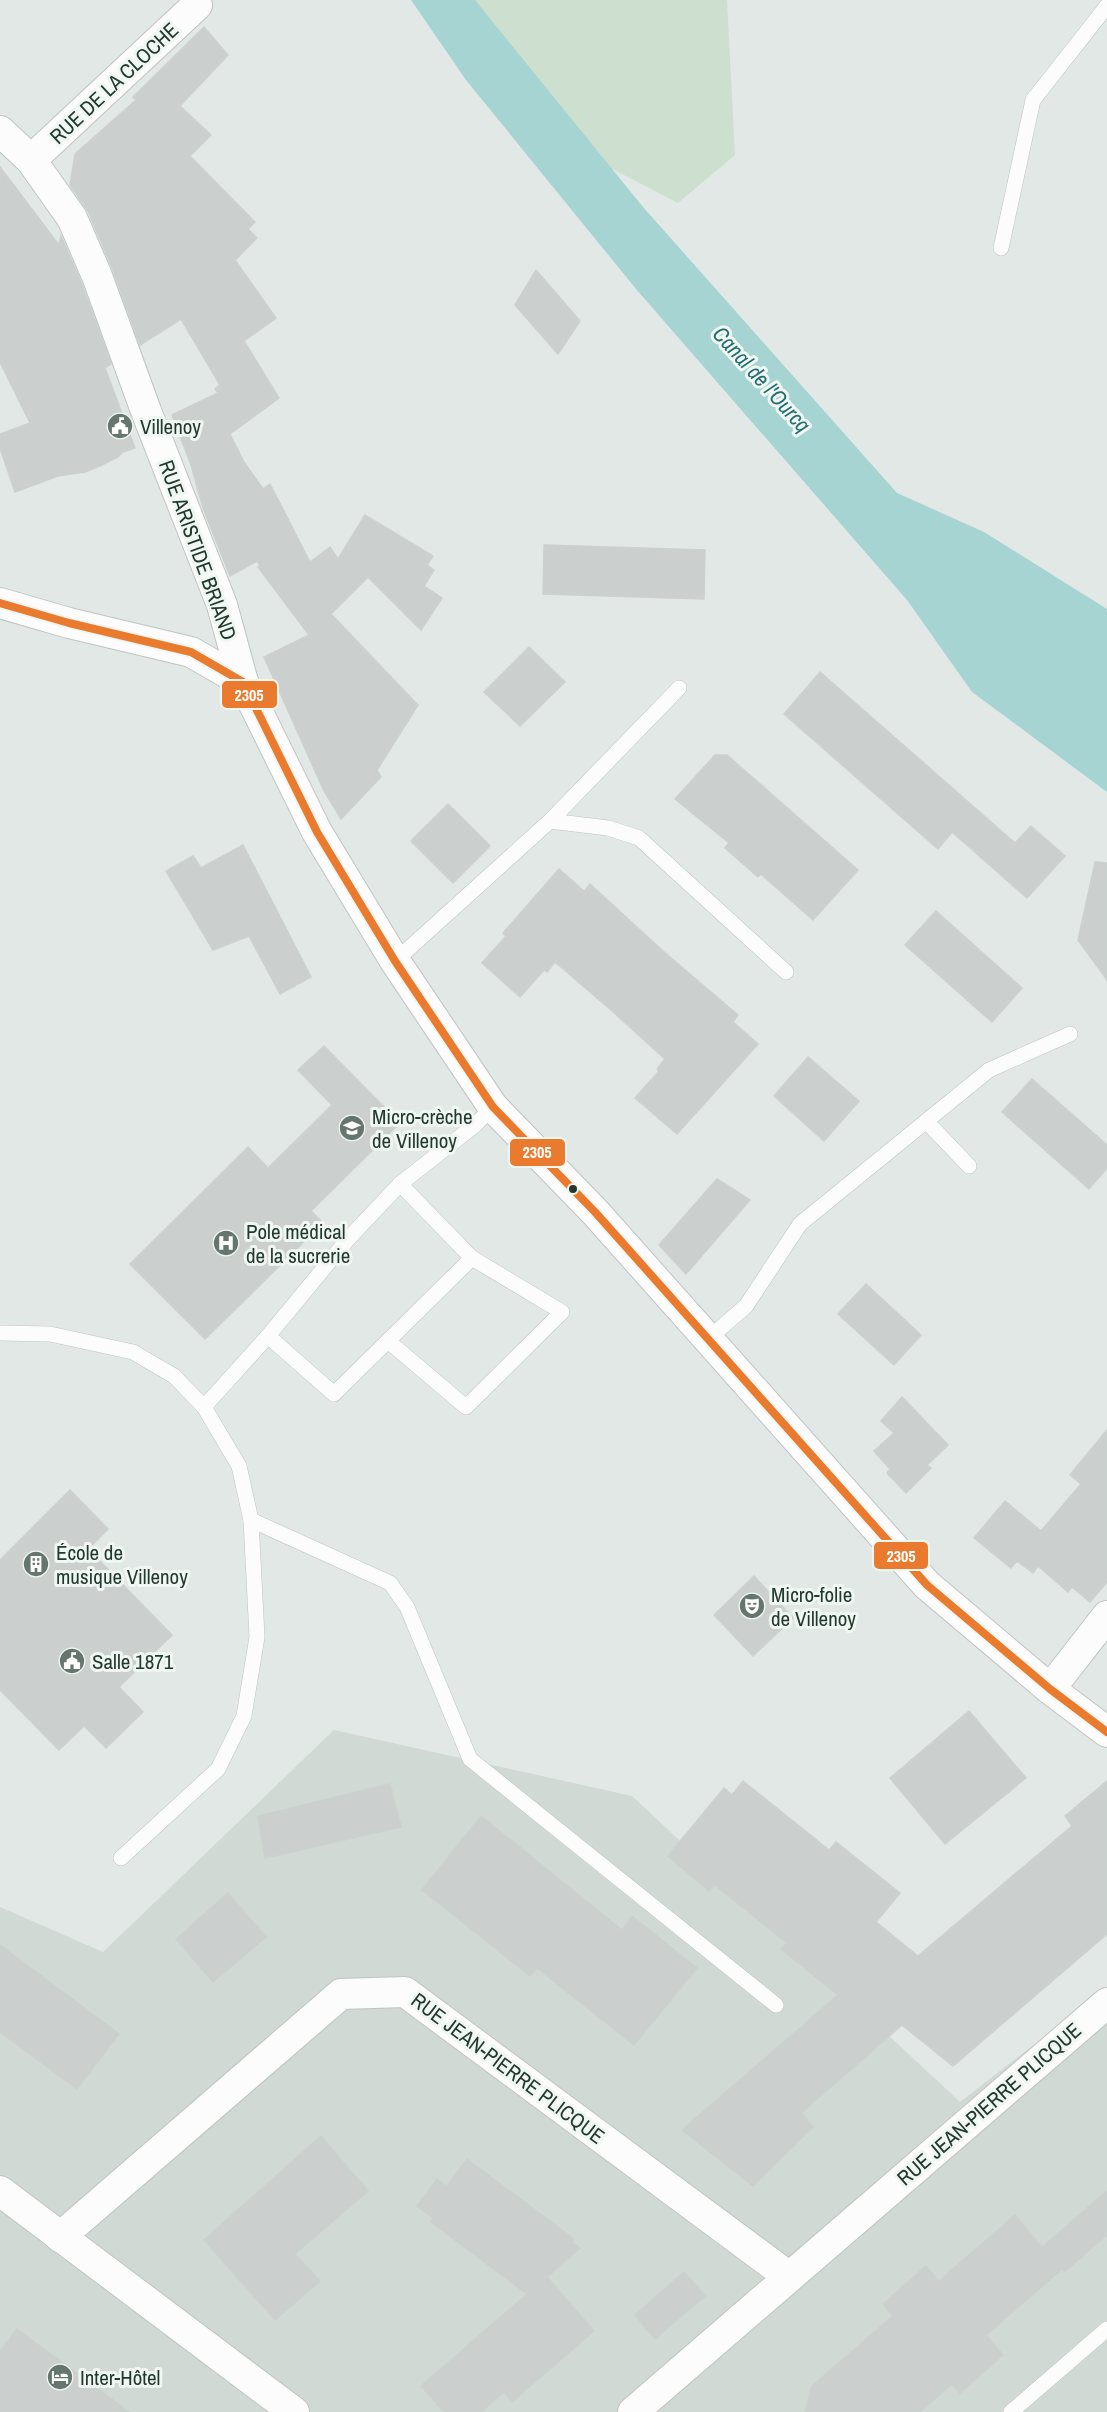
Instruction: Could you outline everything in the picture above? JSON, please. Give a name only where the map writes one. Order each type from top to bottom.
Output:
[{"type":"street","name":"RUE DE LA CLOCHE","points":[[31,160],[197,5]]},
{"type":"street","name":"RUE ARISTIDE BRIAND","points":[[0,131],[31,160],[72,218],[97,276],[150,422],[222,605],[243,682],[317,832],[395,961],[493,1107],[595,1212],[927,1585],[1050,1689],[1107,1732]]},
{"type":"street","points":[[0,603],[69,623],[191,652],[243,682]]},
{"type":"street","points":[[1050,1689],[1107,1616]]},
{"type":"street","name":"RUE JEAN-PIERRE PLICQUE","points":[[60,2237],[341,1994],[405,1992],[788,2276]]},
{"type":"street","name":"RUE JEAN-PIERRE PLICQUE","points":[[633,2412],[1107,2003]]},
{"type":"street","points":[[0,2191],[294,2412]]},
{"type":"lane","points":[[1001,248],[1033,100],[1107,6]]},
{"type":"lane","points":[[395,961],[550,821],[679,688]]},
{"type":"lane","points":[[550,821],[608,828],[639,838],[786,972]]},
{"type":"lane","points":[[708,1339],[746,1306],[800,1224],[989,1070],[1070,1034]]},
{"type":"lane","points":[[204,1407],[268,1336],[348,1239],[400,1184],[475,1125],[493,1107]]},
{"type":"lane","points":[[927,1122],[969,1166]]},
{"type":"lane","points":[[388,1341],[466,1407],[562,1312],[472,1258],[400,1184]]},
{"type":"lane","points":[[268,1336],[334,1394],[472,1258]]},
{"type":"lane","points":[[0,1333],[50,1334],[133,1352],[174,1376],[204,1407],[239,1466],[251,1520],[257,1637],[244,1716],[218,1769],[121,1858]]},
{"type":"lane","points":[[251,1520],[390,1583],[408,1607],[470,1759],[776,2005]]},
{"type":"lane","points":[[1011,2412],[1107,2329]]},
{"type":"shaded area","points":[[334,1730],[632,1796],[960,2102],[1107,1988],[1107,2412],[0,2412],[0,1907],[103,1952]]},
{"type":"green space","points":[[462,0],[727,0],[735,155],[678,203],[564,144]]},
{"type":"water","name":"Canal de l'Ourcq","points":[[411,0],[475,0],[643,207],[897,493],[984,532],[1107,609],[1107,792],[972,692],[907,600],[636,289],[466,80]]},
{"type":"building","points":[[204,27],[228,55],[180,106],[211,135],[190,156],[255,222],[248,229],[257,238],[235,260],[276,318],[244,341],[279,398],[230,434],[244,462],[263,489],[270,484],[310,562],[330,547],[338,559],[365,515],[433,556],[427,565],[434,570],[424,586],[442,598],[421,630],[368,577],[331,614],[418,705],[377,770],[381,777],[341,819],[324,791],[264,657],[309,635],[258,567],[260,565],[257,561],[230,576],[203,508],[191,465],[172,415],[218,393],[215,389],[220,385],[181,319],[140,345],[113,270],[88,211],[70,185],[75,154],[136,100],[133,97]]},
{"type":"building","points":[[0,167],[59,245],[61,236],[81,282],[111,364],[105,368],[135,448],[85,472],[58,476],[15,492],[0,448],[0,434],[30,423],[0,362]]},
{"type":"building","points":[[536,270],[580,321],[558,354],[515,305]]},
{"type":"building","points":[[544,545],[705,550],[704,599],[543,594]]},
{"type":"building","points":[[529,647],[565,682],[520,726],[484,692]]},
{"type":"building","points":[[820,672],[1015,843],[1031,826],[1065,856],[1027,898],[952,832],[938,849],[784,714]]},
{"type":"building","points":[[715,755],[727,755],[858,870],[813,920],[761,874],[758,877],[725,848],[729,843],[675,799]]},
{"type":"building","points":[[448,804],[490,846],[453,883],[411,841]]},
{"type":"building","points":[[243,845],[311,977],[280,994],[249,936],[213,950],[166,871],[193,856],[201,868]]},
{"type":"building","points":[[1095,862],[1107,863],[1107,980],[1078,940]]},
{"type":"building","points":[[559,869],[584,891],[590,884],[738,1015],[733,1022],[758,1044],[677,1134],[635,1098],[659,1071],[657,1069],[665,1059],[611,1010],[555,962],[547,972],[544,970],[520,997],[482,963],[506,936],[503,933]]},
{"type":"building","points":[[936,911],[1022,988],[992,1022],[905,945]]},
{"type":"building","name":"Pole médical de la sucrerie","points":[[324,1046],[400,1123],[311,1211],[323,1223],[205,1339],[130,1264],[248,1147],[268,1168],[332,1105],[298,1070]]},
{"type":"building","points":[[808,1057],[859,1101],[824,1141],[774,1096]]},
{"type":"building","points":[[1032,1079],[1107,1145],[1107,1168],[1089,1189],[1002,1112]]},
{"type":"building","points":[[717,1179],[750,1200],[686,1274],[659,1245]]},
{"type":"building","points":[[866,1284],[921,1335],[894,1365],[838,1314]]},
{"type":"building","points":[[902,1397],[948,1445],[927,1465],[931,1468],[906,1493],[887,1473],[890,1469],[874,1451],[894,1433],[881,1421]]},
{"type":"building","points":[[1107,1430],[1107,1582],[1090,1602],[1072,1587],[1068,1592],[1038,1566],[1033,1573],[1017,1561],[1011,1568],[974,1538],[1005,1501],[1041,1531],[1081,1484],[1070,1475]]},
{"type":"building","name":"Salle 1871","points":[[70,1490],[108,1529],[88,1549],[172,1635],[119,1687],[143,1712],[106,1748],[84,1726],[59,1750],[0,1690],[0,1560]]},
{"type":"building","name":"Micro-folie de Villenoy","points":[[754,1576],[793,1618],[753,1656],[714,1615]]},
{"type":"building","points":[[969,1711],[1026,1778],[945,1844],[890,1778]]},
{"type":"building","points":[[743,1781],[829,1850],[836,1842],[900,1893],[876,1922],[918,1956],[1072,1826],[1065,1816],[1107,1781],[1107,1934],[953,2066],[902,2025],[801,2113],[813,2127],[753,2186],[682,2130],[838,1995],[781,1949],[787,1943],[715,1885],[709,1891],[668,1856],[724,1788],[732,1795]]},
{"type":"building","points":[[390,1784],[401,1827],[265,1858],[258,1816]]},
{"type":"building","points":[[481,1816],[622,1930],[632,1916],[697,1968],[634,2045],[537,1968],[530,1976],[422,1890]]},
{"type":"building","points":[[228,1893],[266,1937],[213,1982],[176,1939]]},
{"type":"building","points":[[0,1945],[119,2034],[77,2089],[0,2032]]},
{"type":"building","points":[[321,2136],[368,2191],[295,2254],[320,2281],[275,2320],[204,2240]]},
{"type":"building","points":[[467,2159],[574,2239],[572,2242],[580,2248],[547,2277],[594,2331],[512,2402],[504,2392],[481,2412],[444,2412],[421,2386],[527,2294],[431,2222],[433,2218],[417,2206],[437,2179],[447,2186]]},
{"type":"building","points":[[1107,2191],[1107,2235],[1064,2272],[1062,2269],[986,2335],[1003,2355],[960,2393],[952,2384],[920,2412],[805,2412],[812,2386],[893,2316],[883,2304],[926,2266],[939,2281],[1015,2215],[1042,2247]]},
{"type":"building","points":[[684,2272],[705,2296],[655,2339],[635,2315]]},
{"type":"building","points":[[17,2329],[129,2412],[0,2412],[0,2351]]},
{"type":"transit line","name":"2305","points":[[0,603],[69,623],[191,652],[243,682],[317,832],[395,961],[493,1107],[595,1212],[927,1585],[1050,1689],[1107,1732]]},
{"type":"place","name":"Villenoy","points":[[120,426]]},
{"type":"place","name":"Micro-crèche de Villenoy","points":[[352,1128]]},
{"type":"place","name":"Pole médical de la sucrerie","points":[[226,1243]]},
{"type":"place","name":"École de musique Villenoy","points":[[36,1564]]},
{"type":"place","name":"Micro-folie de Villenoy","points":[[752,1606]]},
{"type":"place","name":"Salle 1871","points":[[72,1661]]},
{"type":"place","name":"Inter-Hôtel","points":[[60,2377]]}]
